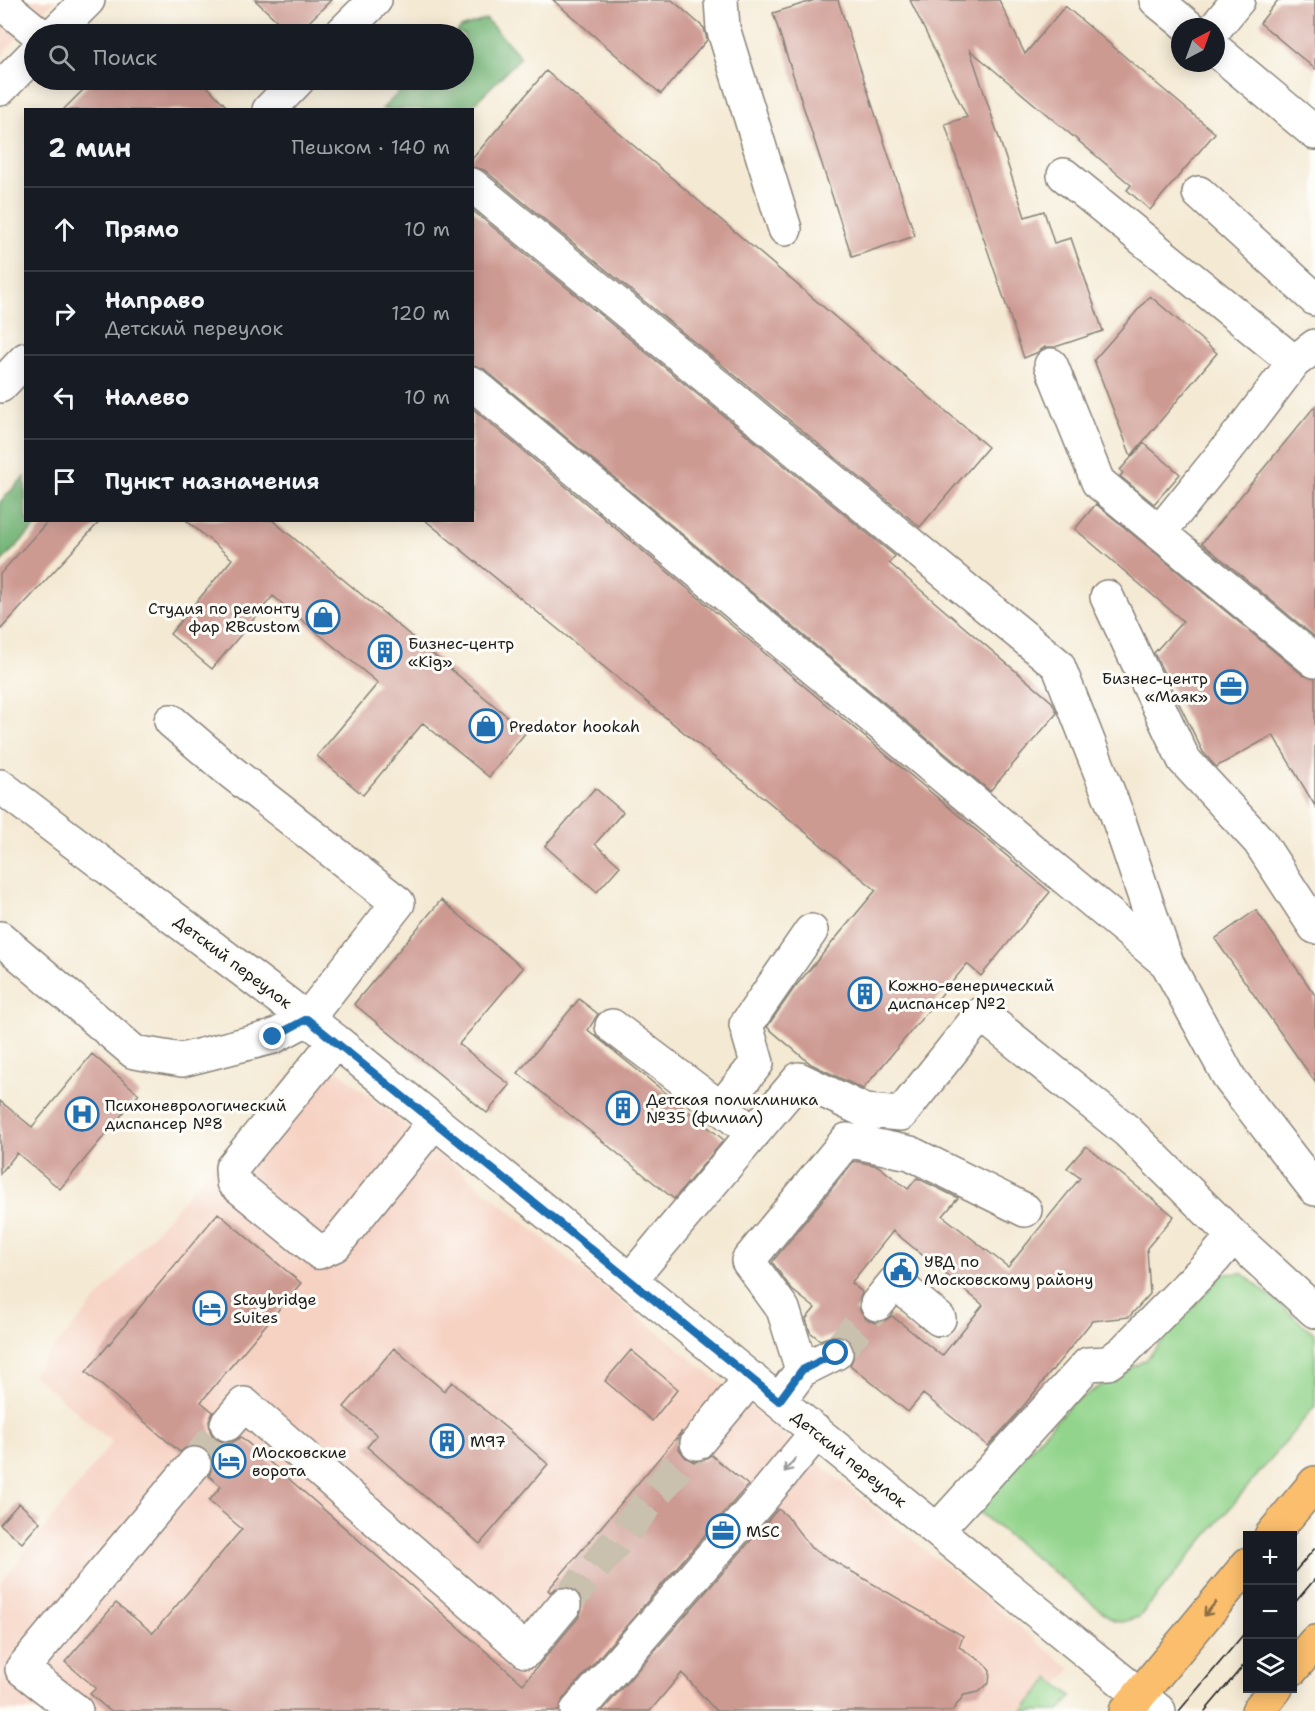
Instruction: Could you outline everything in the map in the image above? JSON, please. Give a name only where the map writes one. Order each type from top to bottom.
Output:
[{"type":"main road","points":[[1275,1531],[1315,1483]]},
{"type":"main road","points":[[1142,1706],[1243,1571]]},
{"type":"main road","points":[[1297,1664],[1315,1642]]},
{"type":"street","points":[[64,24],[88,0]]},
{"type":"street","points":[[352,24],[375,0]]},
{"type":"street","points":[[721,0],[723,28],[785,229]]},
{"type":"street","points":[[1156,0],[1178,18]]},
{"type":"street","points":[[1223,18],[1238,0]]},
{"type":"street","points":[[0,2],[27,24]]},
{"type":"street","points":[[1225,58],[1315,133]]},
{"type":"street","points":[[0,89],[24,64]]},
{"type":"street","points":[[270,108],[288,90]]},
{"type":"street","points":[[1064,175],[1305,354],[1159,533]]},
{"type":"street","points":[[474,187],[1058,665],[1116,812],[1167,963],[1230,1079],[1315,1189]]},
{"type":"street","points":[[1199,193],[1315,299]]},
{"type":"street","points":[[0,386],[24,361]]},
{"type":"street","points":[[1051,365],[1098,482],[1315,661]]},
{"type":"street","points":[[474,385],[1167,963]]},
{"type":"street","points":[[1107,597],[1184,760],[1259,841],[1315,927]]},
{"type":"street","points":[[0,938],[134,1052],[182,1060],[273,1037],[307,1019],[398,903],[226,768],[171,721]]},
{"type":"street","name":"Детский переулок","points":[[0,786],[336,1041],[937,1530],[1142,1706]]},
{"type":"street","points":[[721,1108],[757,1063],[746,1025],[811,931]]},
{"type":"street","points":[[630,1280],[799,1079],[865,1111],[902,1114],[981,1014],[1127,1131],[1233,1236],[1315,1311]]},
{"type":"street","points":[[612,1026],[752,1133]]},
{"type":"street","points":[[336,1041],[232,1168],[233,1182],[319,1252],[334,1245],[435,1121]]},
{"type":"street","points":[[802,1370],[783,1309],[748,1261],[847,1140],[910,1153],[1024,1210]]},
{"type":"street","points":[[937,1530],[1088,1364],[1108,1363],[1123,1352],[1214,1259],[1233,1236]]},
{"type":"street","points":[[877,1304],[895,1282],[939,1319]]},
{"type":"street","points":[[779,1401],[802,1370],[836,1353]]},
{"type":"street","points":[[697,1443],[751,1378]]},
{"type":"street","points":[[227,1424],[244,1404],[526,1651],[564,1605]]},
{"type":"street","points":[[577,1711],[817,1432]]},
{"type":"street","points":[[76,1711],[22,1669],[194,1464]]},
{"type":"shaded area","points":[[0,0],[55,0],[31,24],[24,24],[24,32],[0,56]]},
{"type":"shaded area","points":[[313,1050],[1071,1669],[1036,1711],[0,1711],[0,1584],[112,1442],[32,1374]]},
{"type":"green space","points":[[486,19],[521,57],[470,108],[383,108],[402,90],[474,90],[474,24],[472,24]]},
{"type":"green space","points":[[24,477],[24,522],[40,522],[0,563],[0,502]]},
{"type":"green space","points":[[1242,1273],[1315,1334],[1315,1406],[1139,1617],[1122,1622],[1114,1621],[975,1509],[1072,1403],[1145,1360],[1223,1274]]},
{"type":"green space","points":[[1050,1678],[1072,1696],[1060,1711],[1023,1711]]},
{"type":"building","points":[[255,0],[331,0],[307,24],[280,24]]},
{"type":"building","points":[[553,0],[672,0],[704,28],[707,40],[661,94]]},
{"type":"building","points":[[815,0],[838,0],[915,236],[852,257],[773,13]]},
{"type":"building","points":[[910,0],[999,0],[1025,54],[1065,6],[1215,133],[1150,210],[1127,190],[1131,185],[970,50],[1025,217],[1044,211],[1054,243],[1071,238],[1103,331],[1055,347],[1045,347],[1024,358],[945,124],[967,117]]},
{"type":"building","points":[[1278,0],[1315,0],[1315,69],[1260,23]]},
{"type":"building","points":[[546,71],[988,447],[920,527],[484,170],[474,168],[474,157]]},
{"type":"building","points":[[83,90],[211,90],[228,108],[65,108]]},
{"type":"building","points":[[474,212],[895,556],[889,563],[1052,702],[1057,713],[990,791],[484,369],[474,366]]},
{"type":"building","points":[[1150,296],[1217,353],[1131,456],[1094,360]]},
{"type":"building","points":[[1315,406],[1315,637],[1202,543]]},
{"type":"building","points":[[474,410],[1050,892],[981,976],[967,964],[863,1089],[811,1064],[767,1027],[795,987],[876,890],[427,522],[474,522]]},
{"type":"building","points":[[1144,443],[1180,474],[1154,504],[1120,476],[1123,473],[1120,470]]},
{"type":"building","name":"Бизнес-центр «Маяк»","points":[[1096,504],[1303,675],[1315,679],[1315,806],[1273,735],[1216,767],[1203,752],[1154,653],[1183,621],[1075,529]]},
{"type":"building","points":[[47,522],[99,522],[0,630],[0,574]]},
{"type":"building","name":"Бизнес-центр «Kig»","points":[[188,522],[274,522],[526,732],[489,777],[423,723],[363,795],[317,756],[378,683],[273,596],[212,669],[170,634],[232,559]]},
{"type":"building","points":[[595,788],[623,812],[595,844],[620,866],[597,892],[545,846]]},
{"type":"building","points":[[441,900],[523,968],[459,1044],[510,1085],[487,1113],[354,1004]]},
{"type":"building","points":[[1256,910],[1315,995],[1315,1082],[1215,939]]},
{"type":"building","name":"Детская поликлиника №35 (филиал)","points":[[579,999],[598,1014],[588,1030],[724,1140],[674,1199],[518,1073]]},
{"type":"building","name":"Психоневрологический диспансер №8","points":[[92,1054],[139,1094],[60,1189],[17,1153],[0,1174],[0,1101],[32,1127]]},
{"type":"building","points":[[1086,1146],[1174,1216],[1147,1248],[1150,1294],[1129,1317],[1092,1321],[1017,1414],[988,1446],[923,1394],[908,1412],[850,1365],[855,1354],[852,1344],[846,1337],[837,1334],[820,1340],[810,1332],[806,1319],[815,1308],[792,1290],[772,1262],[854,1161],[878,1166],[908,1189],[917,1178],[958,1198],[943,1216],[1008,1267],[1080,1178],[1067,1168]],"holes":[[[893,1231],[983,1305],[942,1356],[892,1316],[875,1323],[866,1319],[860,1311],[858,1302],[862,1292],[851,1283]]]},
{"type":"building","name":"Московские ворота","points":[[218,1213],[301,1283],[201,1402],[213,1412],[209,1421],[210,1431],[214,1438],[223,1442],[233,1442],[241,1437],[523,1684],[578,1618],[582,1609],[581,1598],[575,1590],[567,1586],[558,1587],[550,1592],[548,1590],[682,1431],[678,1440],[679,1449],[685,1457],[694,1462],[704,1460],[711,1455],[748,1485],[563,1699],[559,1711],[110,1711],[90,1694],[96,1688],[65,1662],[116,1603],[153,1633],[242,1529],[209,1501],[221,1486],[209,1476],[212,1467],[211,1457],[206,1450],[197,1446],[187,1447],[180,1452],[86,1372]]},
{"type":"building","name":"M97","points":[[394,1348],[444,1391],[452,1382],[548,1464],[480,1544],[367,1447],[377,1435],[344,1407]]},
{"type":"building","points":[[631,1350],[678,1389],[652,1421],[605,1381]]},
{"type":"building","points":[[19,1503],[40,1522],[22,1543],[0,1524]]},
{"type":"building","points":[[778,1509],[786,1515],[811,1548],[963,1636],[959,1647],[984,1663],[990,1671],[989,1683],[979,1692],[964,1695],[952,1711],[716,1711],[682,1673],[650,1711],[602,1711]]},
{"type":"tunnel","points":[[836,1353],[877,1304]]},
{"type":"tunnel","points":[[194,1464],[227,1424]]},
{"type":"tunnel","points":[[564,1605],[697,1443]]},
{"type":"tram line","points":[[1297,1569],[1315,1548]]},
{"type":"tram line","points":[[1297,1600],[1315,1579]]},
{"type":"tram line","points":[[1179,1711],[1243,1635]]},
{"type":"tram line","points":[[1205,1711],[1243,1666]]},
{"type":"place","name":"Студия по ремонту фар RBcustom","points":[[323,617]]},
{"type":"place","name":"Бизнес-центр «Kig»","points":[[385,652]]},
{"type":"place","name":"Бизнес-центр «Маяк»","points":[[1231,687]]},
{"type":"place","name":"Predator hookah","points":[[486,726]]},
{"type":"place","name":"Кожно-венерический диспансер №2","points":[[865,994]]},
{"type":"place","name":"Детская поликлиника №35 (филиал)","points":[[623,1108]]},
{"type":"place","name":"Психоневрологический диспансер №8","points":[[82,1114]]},
{"type":"place","name":"УВД по Московскому району","points":[[901,1270]]},
{"type":"place","name":"Staybridge Suites","points":[[210,1308]]},
{"type":"place","name":"M97","points":[[447,1441]]},
{"type":"place","name":"Московские ворота","points":[[229,1461]]},
{"type":"place","name":"MSC","points":[[723,1531]]},
{"type":"route","points":[[273,1037],[307,1019],[779,1401],[802,1370],[836,1353]]}]
